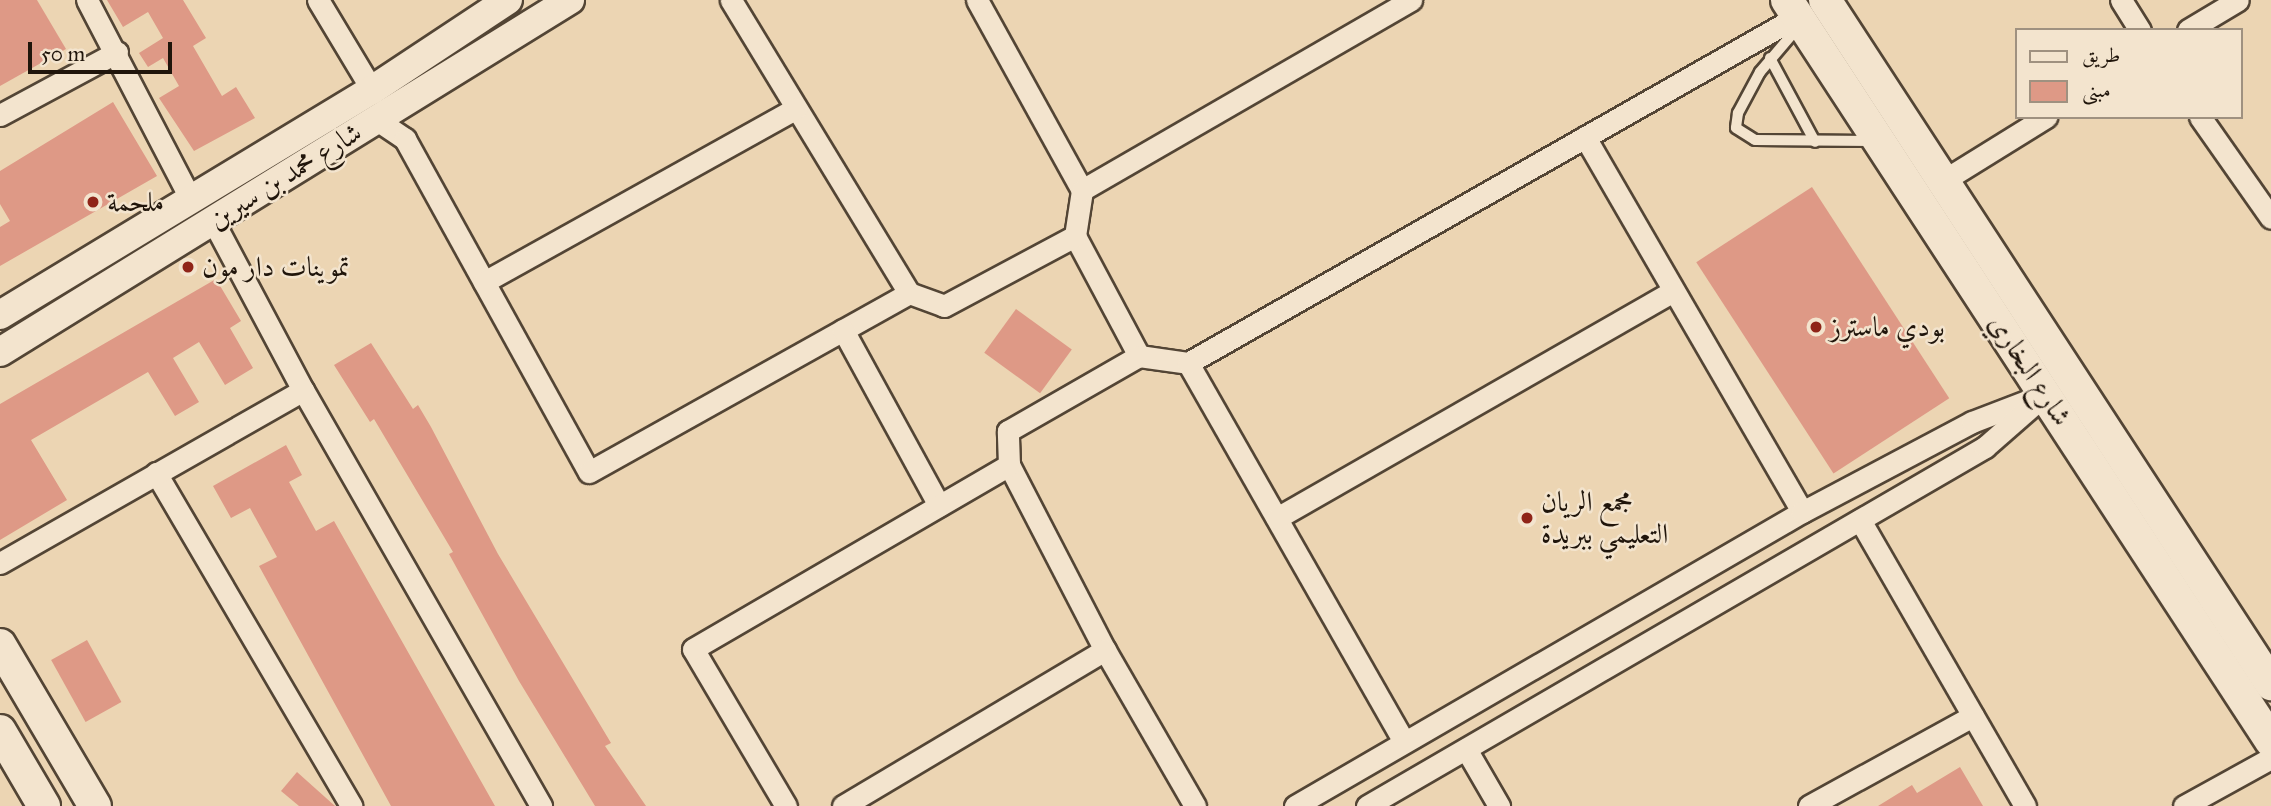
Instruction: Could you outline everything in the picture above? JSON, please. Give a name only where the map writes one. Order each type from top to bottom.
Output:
[{"type":"main road","name":"شارع البخاري","points":[[1825,0],[1946,179],[2271,684]]},
{"type":"main road","name":"شارع البخاري","points":[[1796,13],[2271,741]]},
{"type":"main road","points":[[0,645],[94,806]]},
{"type":"main road","points":[[0,731],[44,806]]},
{"type":"street","points":[[87,0],[117,52],[191,200]]},
{"type":"street","points":[[318,0],[372,90]]},
{"type":"street","name":"شارع محمد بن سيرين","points":[[0,315],[372,90],[508,0]]},
{"type":"street","name":"شارع محمد بن سيرين","points":[[0,352],[570,0]]},
{"type":"street","points":[[731,0],[909,293],[944,306],[1076,236]]},
{"type":"street","points":[[1082,190],[1411,0]]},
{"type":"street","points":[[2122,0],[2139,28]]},
{"type":"street","points":[[2191,28],[2238,0]]},
{"type":"street","points":[[987,3],[1082,190],[1076,236],[1139,356]]},
{"type":"street","points":[[1195,806],[1105,650],[1009,465],[1008,431],[1139,356],[1188,363],[1585,137],[1796,13]]},
{"type":"street","points":[[0,115],[117,52]]},
{"type":"street","points":[[484,282],[796,108]]},
{"type":"street","points":[[1946,179],[2043,119]]},
{"type":"street","points":[[2201,119],[2271,218]]},
{"type":"street","points":[[376,120],[405,139],[589,472],[909,293]]},
{"type":"street","points":[[1585,137],[1802,512]]},
{"type":"street","points":[[214,221],[303,390],[541,806]]},
{"type":"street","points":[[1277,518],[1673,291]]},
{"type":"street","points":[[843,330],[939,505]]},
{"type":"street","points":[[1188,363],[1404,741]]},
{"type":"street","points":[[0,563],[303,390]]},
{"type":"street","points":[[1295,806],[1802,512],[1972,422],[2045,394]]},
{"type":"street","points":[[1367,806],[1985,447],[2045,394]]},
{"type":"street","points":[[786,806],[693,649],[1009,465]]},
{"type":"street","points":[[156,473],[351,806]]},
{"type":"street","points":[[1860,520],[2025,806]]},
{"type":"street","points":[[843,806],[1105,650]]},
{"type":"street","points":[[1809,806],[1973,716]]},
{"type":"street","points":[[1466,749],[1499,806]]},
{"type":"street","points":[[2184,806],[2271,758]]},
{"type":"lane","points":[[1796,13],[1738,113],[1737,128],[1755,140],[1880,141]]},
{"type":"lane","points":[[1770,58],[1815,142]]},
{"type":"building","points":[[0,0],[37,0],[66,49],[0,86]]},
{"type":"building","points":[[107,0],[183,0],[206,38],[193,46],[222,96],[236,87],[255,118],[194,151],[159,98],[179,86],[163,58],[148,67],[139,53],[163,38],[148,12],[123,27]]},
{"type":"building","points":[[113,102],[157,176],[0,266],[0,227],[10,221],[0,204],[0,171]]},
{"type":"building","name":"بودي ماسترز","points":[[1812,187],[1949,398],[1834,474],[1696,262]]},
{"type":"building","points":[[216,279],[241,321],[230,328],[253,368],[225,385],[199,342],[173,358],[199,402],[175,416],[148,372],[31,440],[67,500],[0,540],[0,404]]},
{"type":"building","points":[[1016,309],[1072,350],[1040,393],[984,353]]},
{"type":"building","points":[[371,343],[413,409],[418,405],[498,554],[611,743],[605,746],[646,806],[595,806],[519,681],[449,554],[453,552],[374,419],[370,422],[334,365]]},
{"type":"building","points":[[286,445],[302,475],[289,482],[316,531],[334,521],[495,806],[391,806],[259,566],[277,557],[250,508],[231,518],[213,486]]},
{"type":"building","points":[[87,640],[121,702],[86,722],[51,660]]},
{"type":"building","points":[[1960,767],[1983,806],[1878,806],[1912,785],[1917,793]]},
{"type":"building","points":[[297,772],[335,806],[299,806],[281,791]]},
{"type":"place","name":"ملحمة","points":[[93,202]]},
{"type":"place","name":"تموينات دار مون","points":[[188,267]]},
{"type":"place","name":"بودي ماسترز","points":[[1816,327]]},
{"type":"place","name":"مجمع الريان التعليمي ببريدة","points":[[1527,518]]}]
